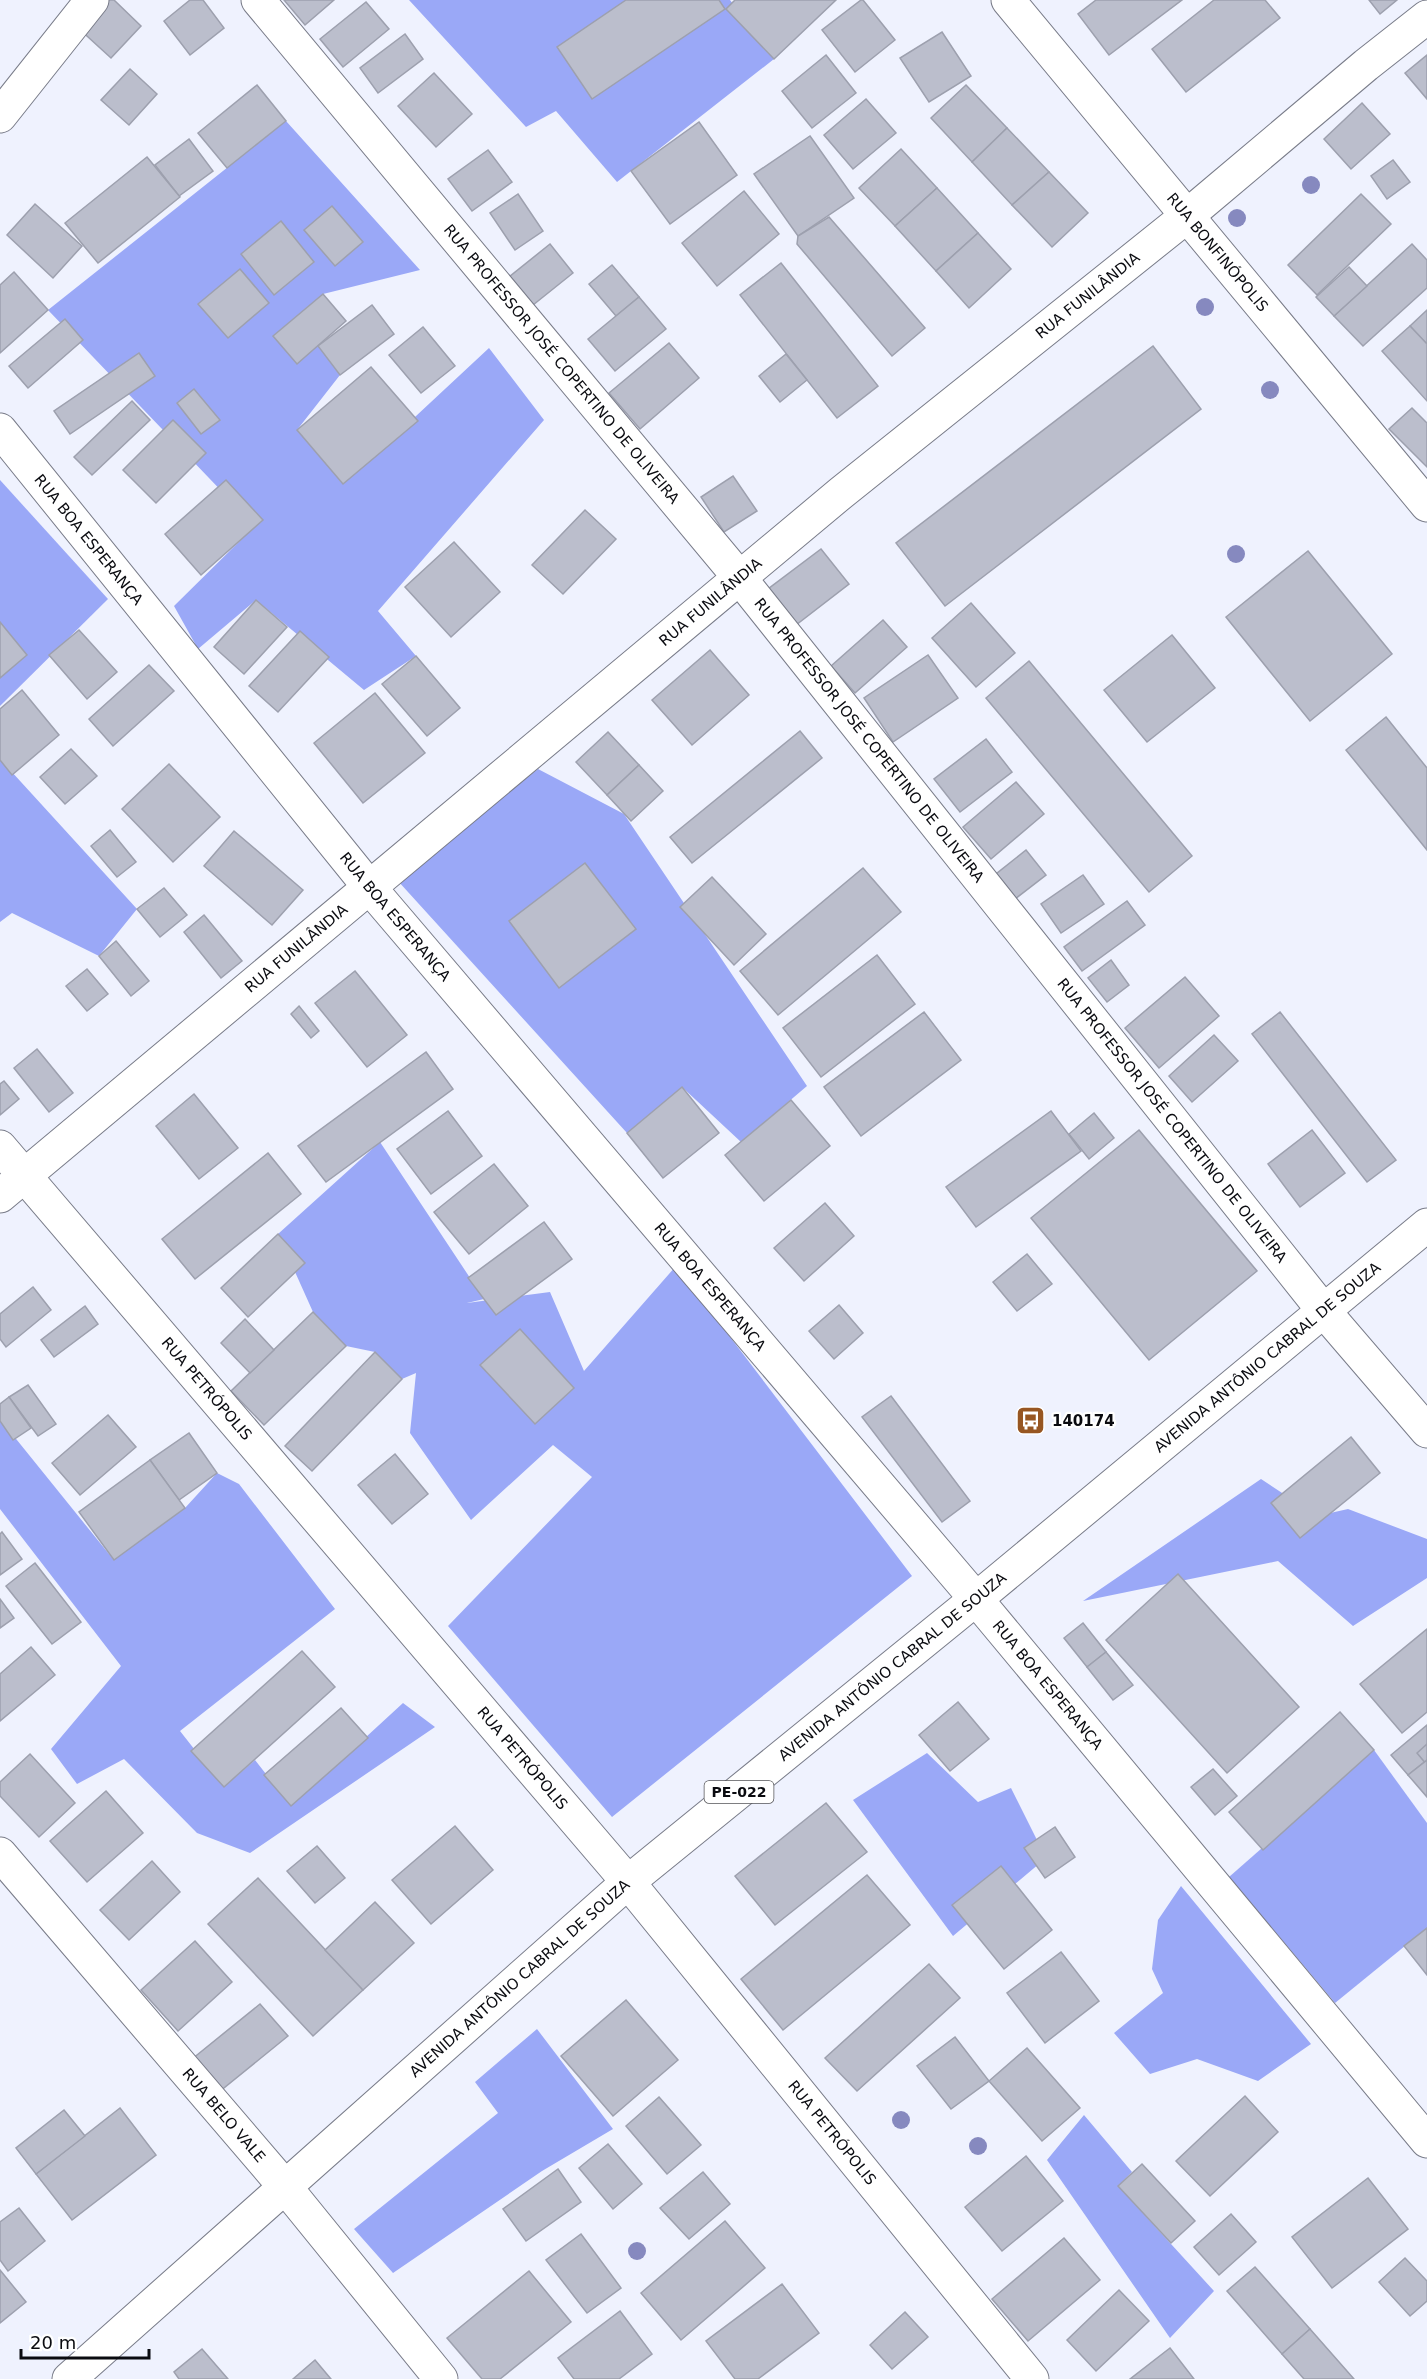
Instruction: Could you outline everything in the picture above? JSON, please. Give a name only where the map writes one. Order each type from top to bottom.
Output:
[{"type":"street","points":[[0,116],[92,0]]},
{"type":"street","name":"RUA PROFESSOR JOSÉ COPERTINO DE OLIVEIRA","points":[[258,0],[739,578],[1323,1311],[1427,1431]]},
{"type":"street","name":"RUA BONFINÓPOLIS","points":[[1008,0],[1427,505]]},
{"type":"street","name":"RUA FUNILÂNDIA","points":[[0,1196],[841,493],[1187,216],[1366,65],[1427,17]]},
{"type":"street","name":"RUA BOA ESPERANÇA","points":[[0,430],[370,888],[976,1599],[1427,2140]]},
{"type":"street","name":"RUA PETRÓPOLIS","points":[[0,1147],[628,1882],[1032,2379]]},
{"type":"street","name":"AVENIDA ANTÔNIO CABRAL DE SOUZA","points":[[69,2379],[628,1882],[976,1599],[1427,1225]]},
{"type":"street","name":"RUA BELO VALE","points":[[0,1854],[286,2188],[441,2379]]},
{"type":"shaded area","points":[[409,0],[730,0],[774,59],[617,182],[556,111],[526,127]]},
{"type":"shaded area","points":[[286,121],[420,270],[323,294],[273,336],[318,346],[340,375],[297,430],[343,484],[489,348],[544,420],[378,611],[416,656],[364,690],[256,600],[198,649],[174,606],[255,526],[48,310]]},
{"type":"shaded area","points":[[0,480],[108,599],[0,706]]},
{"type":"shaded area","points":[[0,759],[137,909],[99,956],[12,913],[0,922]]},
{"type":"shaded area","points":[[538,769],[624,814],[807,1086],[741,1142],[682,1087],[627,1133],[398,881]]},
{"type":"shaded area","points":[[380,1142],[484,1299],[467,1303],[550,1292],[584,1371],[676,1266],[912,1576],[612,1817],[448,1626],[592,1477],[553,1445],[471,1520],[410,1433],[416,1373],[402,1379],[375,1352],[346,1346],[313,1312],[278,1234]]},
{"type":"shaded area","points":[[0,1419],[113,1559],[185,1508],[217,1473],[239,1484],[335,1609],[180,1731],[224,1787],[255,1760],[291,1806],[403,1703],[435,1727],[250,1853],[197,1833],[124,1759],[77,1784],[51,1749],[121,1666],[0,1509]]},
{"type":"shaded area","points":[[1261,1479],[1317,1516],[1348,1509],[1427,1539],[1427,1578],[1353,1626],[1278,1561],[1083,1601]]},
{"type":"shaded area","points":[[1374,1750],[1427,1823],[1427,1928],[1335,2003],[1229,1877]]},
{"type":"shaded area","points":[[927,1753],[978,1802],[1011,1788],[1046,1858],[953,1936],[853,1800]]},
{"type":"shaded area","points":[[1181,1886],[1311,2044],[1258,2081],[1197,2059],[1150,2074],[1114,2033],[1163,1993],[1152,1969],[1158,1920]]},
{"type":"shaded area","points":[[537,2029],[613,2129],[542,2171],[393,2273],[354,2229],[498,2113],[475,2082]]},
{"type":"shaded area","points":[[1084,2115],[1132,2172],[1118,2186],[1214,2291],[1170,2338],[1047,2160]]},
{"type":"building","points":[[101,0],[114,0],[141,26],[111,58],[76,26]]},
{"type":"building","points":[[190,0],[203,0],[224,28],[190,55],[164,21]]},
{"type":"building","points":[[284,0],[334,0],[305,25]]},
{"type":"building","points":[[626,0],[719,0],[725,9],[592,99],[557,47]]},
{"type":"building","points":[[735,0],[836,0],[774,59],[726,9]]},
{"type":"building","points":[[861,0],[895,40],[855,72],[822,30]]},
{"type":"building","points":[[1096,0],[1182,0],[1109,55],[1078,14]]},
{"type":"building","points":[[1214,0],[1265,0],[1280,18],[1186,92],[1152,49]]},
{"type":"building","points":[[1369,0],[1397,0],[1380,14]]},
{"type":"building","points":[[366,2],[389,29],[343,67],[320,39]]},
{"type":"building","points":[[942,32],[971,76],[929,102],[900,58]]},
{"type":"building","points":[[405,34],[423,59],[378,93],[360,68]]},
{"type":"building","points":[[826,55],[856,93],[812,128],[782,91]]},
{"type":"building","points":[[1427,55],[1427,99],[1405,73]]},
{"type":"building","points":[[130,69],[157,94],[129,125],[101,100]]},
{"type":"building","points":[[434,73],[472,114],[436,147],[398,106]]},
{"type":"building","points":[[257,85],[286,121],[227,168],[198,133]]},
{"type":"building","points":[[966,85],[1007,128],[972,162],[931,118]]},
{"type":"building","points":[[866,99],[896,133],[853,169],[824,135]]},
{"type":"building","points":[[1362,103],[1390,134],[1351,169],[1324,139]]},
{"type":"building","points":[[699,122],[737,175],[670,224],[631,171]]},
{"type":"building","points":[[1007,128],[1049,172],[1012,205],[972,162]]},
{"type":"building","points":[[810,136],[854,198],[798,236],[754,174]]},
{"type":"building","points":[[189,139],[213,171],[179,196],[155,165]]},
{"type":"building","points":[[901,149],[937,188],[895,226],[859,188]]},
{"type":"building","points":[[488,150],[512,182],[472,211],[448,179]]},
{"type":"building","points":[[147,157],[180,197],[98,263],[65,223]]},
{"type":"building","points":[[1393,160],[1410,182],[1387,199],[1371,176]]},
{"type":"building","points":[[1049,172],[1088,213],[1052,247],[1012,205]]},
{"type":"building","points":[[937,188],[978,233],[936,271],[895,226]]},
{"type":"building","points":[[744,191],[779,234],[717,286],[682,243]]},
{"type":"building","points":[[518,194],[543,231],[515,250],[490,213]]},
{"type":"building","points":[[1361,194],[1391,224],[1317,295],[1288,265]]},
{"type":"building","points":[[35,204],[82,246],[53,278],[7,235]]},
{"type":"building","points":[[332,206],[363,242],[335,266],[304,230]]},
{"type":"building","points":[[829,217],[925,328],[892,356],[797,244],[798,236]]},
{"type":"building","points":[[281,221],[314,262],[274,295],[241,254]]},
{"type":"building","points":[[978,233],[1011,269],[969,308],[936,271]]},
{"type":"building","points":[[550,244],[573,273],[533,305],[509,277]]},
{"type":"building","points":[[1412,244],[1427,260],[1427,288],[1363,346],[1334,316]]},
{"type":"building","points":[[781,263],[878,386],[837,418],[740,295]]},
{"type":"building","points":[[612,265],[639,297],[616,316],[589,284]]},
{"type":"building","points":[[1349,267],[1367,286],[1334,316],[1316,297]]},
{"type":"building","points":[[240,269],[269,303],[228,338],[198,304]]},
{"type":"building","points":[[14,272],[48,310],[0,353],[0,285]]},
{"type":"building","points":[[323,294],[346,321],[297,364],[273,336]]},
{"type":"building","points":[[639,297],[666,329],[615,371],[588,339]]},
{"type":"building","points":[[372,305],[394,334],[340,375],[318,346]]},
{"type":"building","points":[[1427,310],[1427,344],[1410,326]]},
{"type":"building","points":[[65,319],[83,340],[28,388],[9,366]]},
{"type":"building","points":[[1410,326],[1427,344],[1427,401],[1382,351]]},
{"type":"building","points":[[423,327],[455,366],[421,393],[389,355]]},
{"type":"building","points":[[669,343],[699,378],[640,429],[609,393]]},
{"type":"building","points":[[1153,346],[1201,409],[945,606],[896,543]]},
{"type":"building","points":[[139,353],[155,376],[70,434],[54,411]]},
{"type":"building","points":[[786,354],[807,380],[780,402],[759,376]]},
{"type":"building","points":[[371,367],[418,421],[343,484],[297,430]]},
{"type":"building","points":[[194,389],[220,420],[201,434],[177,403]]},
{"type":"building","points":[[132,401],[150,420],[92,475],[74,457]]},
{"type":"building","points":[[1412,408],[1427,423],[1427,467],[1389,429]]},
{"type":"building","points":[[173,420],[206,453],[156,503],[123,470]]},
{"type":"building","points":[[733,476],[757,511],[724,532],[701,497]]},
{"type":"building","points":[[226,480],[263,520],[201,575],[165,534]]},
{"type":"building","points":[[585,510],[616,539],[563,594],[532,565]]},
{"type":"building","points":[[454,542],[500,592],[451,637],[405,587]]},
{"type":"building","points":[[821,549],[849,584],[796,625],[768,589]]},
{"type":"building","points":[[1308,551],[1392,654],[1310,721],[1226,617]]},
{"type":"building","points":[[256,600],[287,627],[244,674],[214,647]]},
{"type":"building","points":[[971,603],[1015,653],[976,687],[932,638]]},
{"type":"building","points":[[883,620],[907,647],[855,693],[831,666]]},
{"type":"building","points":[[0,622],[27,655],[0,678]]},
{"type":"building","points":[[79,630],[117,672],[87,699],[49,655]]},
{"type":"building","points":[[300,631],[329,657],[278,712],[249,686]]},
{"type":"building","points":[[1172,635],[1215,688],[1147,742],[1104,690]]},
{"type":"building","points":[[710,650],[749,695],[692,745],[652,700]]},
{"type":"building","points":[[928,655],[958,698],[893,742],[864,698]]},
{"type":"building","points":[[416,656],[460,708],[427,736],[382,684]]},
{"type":"building","points":[[1029,661],[1192,856],[1149,892],[986,698]]},
{"type":"building","points":[[149,665],[174,691],[113,746],[89,719]]},
{"type":"building","points":[[22,690],[59,735],[12,775],[0,760],[0,709]]},
{"type":"building","points":[[375,693],[425,753],[363,803],[314,743]]},
{"type":"building","points":[[1386,717],[1427,768],[1427,850],[1346,750]]},
{"type":"building","points":[[800,731],[822,758],[692,863],[670,837]]},
{"type":"building","points":[[608,732],[639,765],[607,795],[576,762]]},
{"type":"building","points":[[986,739],[1012,772],[960,812],[934,779]]},
{"type":"building","points":[[71,749],[97,776],[65,804],[40,777]]},
{"type":"building","points":[[169,764],[220,817],[173,862],[122,809]]},
{"type":"building","points":[[639,765],[663,791],[631,821],[607,795]]},
{"type":"building","points":[[1016,782],[1044,814],[991,859],[963,827]]},
{"type":"building","points":[[110,830],[136,862],[117,877],[91,846]]},
{"type":"building","points":[[234,831],[303,890],[272,925],[204,866]]},
{"type":"building","points":[[1026,850],[1046,875],[1015,899],[996,874]]},
{"type":"building","points":[[585,863],[636,929],[559,988],[509,921]]},
{"type":"building","points":[[863,868],[901,912],[778,1015],[740,971]]},
{"type":"building","points":[[1083,875],[1104,904],[1061,933],[1041,904]]},
{"type":"building","points":[[712,877],[766,934],[734,965],[680,907]]},
{"type":"building","points":[[164,888],[187,915],[160,937],[137,909]]},
{"type":"building","points":[[1127,901],[1145,925],[1082,971],[1064,947]]},
{"type":"building","points":[[204,915],[242,961],[221,978],[184,932]]},
{"type":"building","points":[[116,941],[149,981],[131,996],[99,956]]},
{"type":"building","points":[[877,955],[915,1004],[821,1077],[783,1028]]},
{"type":"building","points":[[1111,960],[1129,985],[1107,1002],[1088,978]]},
{"type":"building","points":[[87,969],[108,994],[87,1011],[66,986]]},
{"type":"building","points":[[355,971],[407,1035],[367,1067],[315,1003]]},
{"type":"building","points":[[1185,977],[1219,1016],[1159,1068],[1125,1028]]},
{"type":"building","points":[[299,1006],[319,1031],[311,1038],[291,1014]]},
{"type":"building","points":[[924,1012],[961,1060],[861,1136],[824,1087]]},
{"type":"building","points":[[1280,1012],[1396,1160],[1367,1182],[1252,1034]]},
{"type":"building","points":[[1214,1035],[1238,1061],[1192,1102],[1169,1076]]},
{"type":"building","points":[[37,1049],[73,1093],[49,1112],[14,1068]]},
{"type":"building","points":[[426,1052],[453,1089],[326,1182],[298,1146]]},
{"type":"building","points":[[4,1081],[19,1099],[0,1115],[0,1084]]},
{"type":"building","points":[[682,1087],[719,1133],[663,1178],[627,1133]]},
{"type":"building","points":[[194,1094],[238,1148],[199,1179],[156,1126]]},
{"type":"building","points":[[791,1100],[830,1146],[764,1201],[725,1155]]},
{"type":"building","points":[[448,1111],[482,1156],[431,1194],[397,1149]]},
{"type":"building","points":[[1051,1111],[1081,1151],[976,1227],[946,1187]]},
{"type":"building","points":[[1094,1113],[1114,1138],[1089,1159],[1069,1134]]},
{"type":"building","points":[[1139,1130],[1257,1271],[1149,1360],[1031,1218]]},
{"type":"building","points":[[1312,1130],[1345,1173],[1300,1207],[1268,1164]]},
{"type":"building","points":[[268,1153],[301,1194],[195,1279],[162,1239]]},
{"type":"building","points":[[494,1164],[528,1206],[469,1254],[434,1212]]},
{"type":"building","points":[[825,1203],[854,1236],[804,1281],[774,1248]]},
{"type":"building","points":[[544,1222],[572,1259],[496,1315],[468,1278]]},
{"type":"building","points":[[278,1234],[305,1263],[248,1317],[221,1288]]},
{"type":"building","points":[[1027,1254],[1052,1284],[1017,1311],[993,1282]]},
{"type":"building","points":[[33,1287],[51,1310],[6,1347],[0,1339],[0,1314]]},
{"type":"building","points":[[839,1305],[863,1333],[834,1359],[809,1331]]},
{"type":"building","points":[[85,1306],[98,1324],[54,1357],[41,1340]]},
{"type":"building","points":[[313,1312],[346,1346],[264,1425],[231,1391]]},
{"type":"building","points":[[245,1319],[274,1350],[250,1373],[221,1343]]},
{"type":"building","points":[[520,1329],[574,1388],[535,1424],[480,1365]]},
{"type":"building","points":[[375,1352],[402,1379],[312,1471],[285,1446]]},
{"type":"building","points":[[28,1385],[56,1424],[38,1436],[9,1397]]},
{"type":"building","points":[[891,1396],[970,1501],[942,1522],[862,1417]]},
{"type":"building","points":[[9,1397],[31,1428],[13,1440],[0,1421],[0,1404]]},
{"type":"building","points":[[108,1415],[136,1447],[80,1495],[52,1463]]},
{"type":"building","points":[[189,1433],[217,1473],[179,1500],[150,1460]]},
{"type":"building","points":[[1351,1437],[1380,1473],[1300,1538],[1271,1503]]},
{"type":"building","points":[[395,1454],[428,1494],[392,1524],[358,1485]]},
{"type":"building","points":[[150,1460],[185,1508],[114,1560],[79,1512]]},
{"type":"building","points":[[2,1532],[22,1559],[0,1575],[0,1534]]},
{"type":"building","points":[[35,1563],[81,1622],[52,1644],[6,1586]]},
{"type":"building","points":[[1178,1574],[1299,1707],[1227,1773],[1106,1640]]},
{"type":"building","points":[[0,1599],[14,1618],[0,1628]]},
{"type":"building","points":[[1083,1623],[1106,1652],[1087,1667],[1064,1638]]},
{"type":"building","points":[[1427,1629],[1427,1712],[1402,1733],[1360,1684]]},
{"type":"building","points":[[31,1647],[55,1675],[0,1721],[0,1674]]},
{"type":"building","points":[[302,1651],[335,1687],[224,1787],[191,1751]]},
{"type":"building","points":[[1106,1652],[1133,1685],[1113,1700],[1087,1667]]},
{"type":"building","points":[[958,1702],[989,1739],[950,1771],[919,1735]]},
{"type":"building","points":[[341,1708],[368,1738],[291,1806],[264,1775]]},
{"type":"building","points":[[1340,1712],[1374,1750],[1263,1850],[1229,1812]]},
{"type":"building","points":[[1427,1725],[1427,1760],[1408,1775],[1391,1755]]},
{"type":"building","points":[[1427,1744],[1427,1765],[1417,1753]]},
{"type":"building","points":[[30,1754],[75,1803],[39,1837],[0,1796],[0,1782]]},
{"type":"building","points":[[1427,1760],[1427,1797],[1408,1775]]},
{"type":"building","points":[[1213,1769],[1237,1796],[1215,1815],[1191,1787]]},
{"type":"building","points":[[106,1791],[143,1833],[87,1882],[50,1841]]},
{"type":"building","points":[[826,1803],[867,1852],[775,1925],[735,1876]]},
{"type":"building","points":[[455,1826],[493,1870],[431,1924],[392,1880]]},
{"type":"building","points":[[1055,1827],[1075,1857],[1045,1878],[1024,1848]]},
{"type":"building","points":[[317,1846],[345,1878],[315,1903],[287,1871]]},
{"type":"building","points":[[152,1861],[180,1892],[129,1940],[100,1910]]},
{"type":"building","points":[[1001,1866],[1052,1930],[1004,1969],[952,1905]]},
{"type":"building","points":[[867,1875],[910,1925],[783,2030],[741,1979]]},
{"type":"building","points":[[258,1878],[363,1990],[313,2036],[208,1924]]},
{"type":"building","points":[[375,1902],[414,1943],[363,1990],[325,1950]]},
{"type":"building","points":[[1427,1928],[1427,1975],[1404,1946]]},
{"type":"building","points":[[195,1941],[232,1982],[178,2031],[141,1990]]},
{"type":"building","points":[[1061,1952],[1099,2001],[1045,2043],[1007,1993]]},
{"type":"building","points":[[929,1964],[960,1998],[857,2091],[825,2058]]},
{"type":"building","points":[[626,2000],[678,2060],[613,2116],[561,2056]]},
{"type":"building","points":[[260,2004],[288,2036],[219,2092],[192,2059]]},
{"type":"building","points":[[955,2037],[989,2081],[951,2109],[917,2066]]},
{"type":"building","points":[[1027,2048],[1080,2108],[1042,2141],[989,2081]]},
{"type":"building","points":[[1245,2096],[1278,2132],[1210,2196],[1176,2161]]},
{"type":"building","points":[[659,2097],[701,2145],[667,2174],[626,2126]]},
{"type":"building","points":[[120,2108],[156,2155],[72,2220],[36,2174]]},
{"type":"building","points":[[64,2110],[85,2136],[36,2174],[16,2148]]},
{"type":"building","points":[[608,2144],[642,2184],[613,2209],[579,2168]]},
{"type":"building","points":[[1026,2156],[1063,2201],[1002,2251],[965,2207]]},
{"type":"building","points":[[1142,2164],[1195,2221],[1171,2243],[1118,2186]]},
{"type":"building","points":[[558,2169],[581,2202],[526,2241],[503,2209]]},
{"type":"building","points":[[703,2172],[730,2204],[689,2239],[660,2208]]},
{"type":"building","points":[[1368,2178],[1408,2229],[1332,2288],[1292,2237]]},
{"type":"building","points":[[19,2208],[45,2241],[8,2271],[0,2260],[0,2222]]},
{"type":"building","points":[[1231,2214],[1256,2242],[1219,2275],[1194,2247]]},
{"type":"building","points":[[725,2221],[765,2268],[681,2340],[641,2293]]},
{"type":"building","points":[[581,2234],[621,2288],[587,2313],[546,2260]]},
{"type":"building","points":[[1064,2238],[1100,2280],[1028,2341],[992,2299]]},
{"type":"building","points":[[1405,2258],[1427,2281],[1427,2301],[1410,2316],[1379,2282]]},
{"type":"building","points":[[1255,2267],[1310,2329],[1282,2354],[1227,2291]]},
{"type":"building","points":[[0,2270],[26,2302],[0,2323]]},
{"type":"building","points":[[529,2271],[571,2322],[500,2379],[482,2379],[447,2338]]},
{"type":"building","points":[[782,2284],[819,2333],[758,2379],[735,2379],[706,2341]]},
{"type":"building","points":[[1119,2290],[1149,2321],[1096,2371],[1067,2340]]},
{"type":"building","points":[[620,2311],[652,2354],[619,2379],[574,2379],[558,2358]]},
{"type":"building","points":[[905,2312],[928,2337],[892,2369],[870,2345]]},
{"type":"building","points":[[1310,2329],[1354,2379],[1304,2379],[1282,2354]]},
{"type":"building","points":[[1170,2348],[1194,2379],[1130,2379]]},
{"type":"building","points":[[202,2349],[228,2379],[179,2379],[174,2372]]},
{"type":"building","points":[[315,2360],[331,2379],[293,2379]]},
{"type":"place","name":"140174","points":[[1031,1421]]}]
